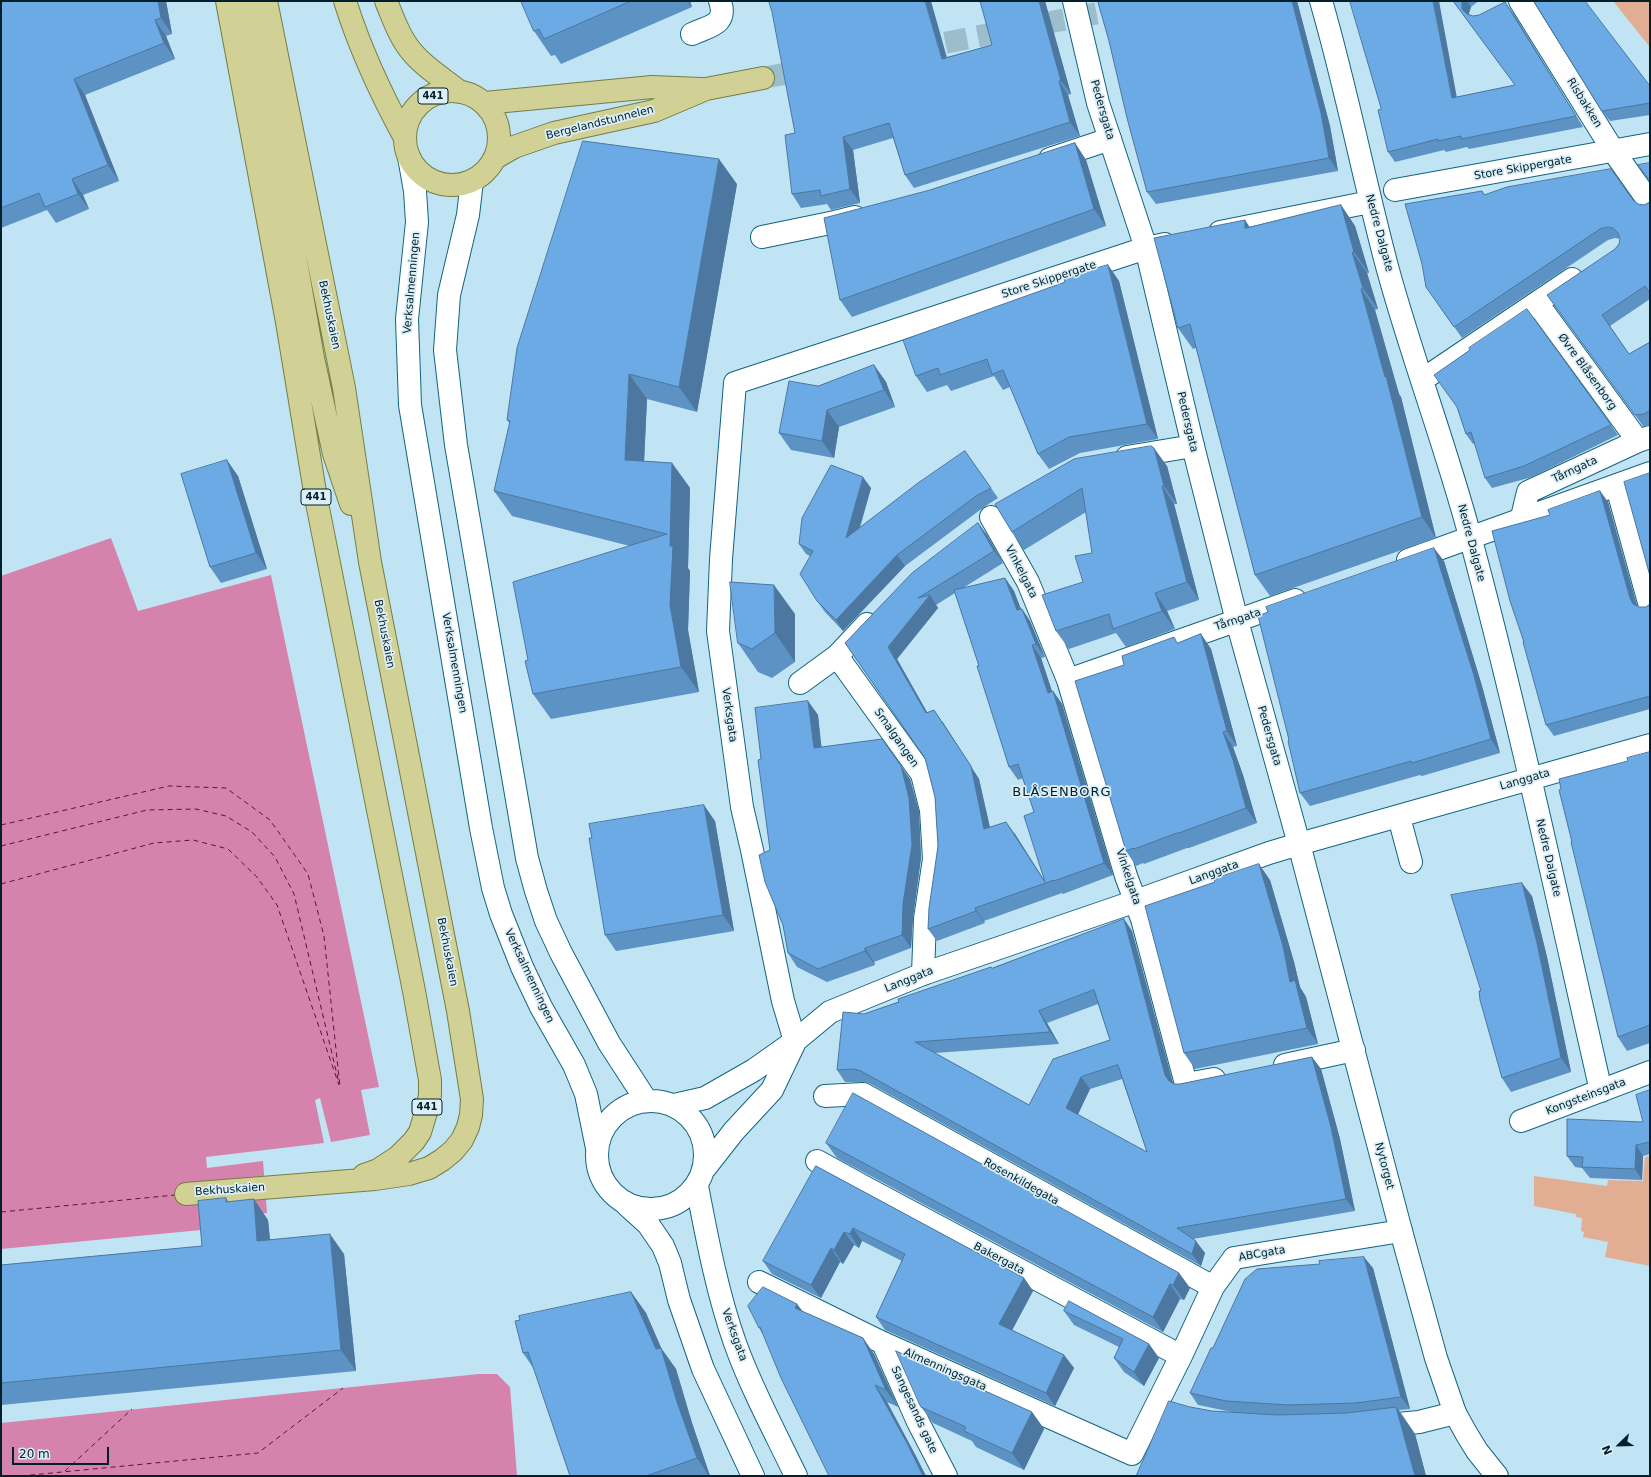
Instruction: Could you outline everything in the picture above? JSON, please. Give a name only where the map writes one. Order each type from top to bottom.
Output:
[{"type":"main road","name":"Bekhuskaien","points":[[227,1],[287,322],[316,498],[413,983],[430,1080],[430,1095],[427,1109],[420,1132],[414,1141],[398,1157],[387,1165],[346,1182]]},
{"type":"main road","points":[[246,1],[276,149],[316,373],[334,454],[370,562]]},
{"type":"main road","name":"Bekhuskaien","points":[[186,1194],[392,1178],[429,1168],[453,1151],[462,1140],[468,1127],[471,1115],[472,1099],[458,1011],[370,562],[344,388],[266,1]]},
{"type":"main road","name":"Verksalmenningen","points":[[345,1],[369,65],[407,148]]},
{"type":"main road","name":"441","points":[[386,1],[393,20],[406,44],[424,64],[460,92]]},
{"type":"main road","name":"Bergelandstunnelen","points":[[495,158],[514,147],[554,133],[654,111],[706,89],[763,78]]},
{"type":"main road","name":"Bergelandstunnelen","points":[[485,103],[652,86],[706,89]]},
{"type":"main road","name":"441","points":[[407,148],[408,122],[416,108],[428,98],[443,92],[460,92],[470,94],[485,103]]},
{"type":"main road","points":[[407,148],[418,171],[431,181],[440,184],[456,185],[472,181],[485,172],[495,158],[498,148],[499,132],[494,116],[485,103]]},
{"type":"street","points":[[692,34],[718,22],[722,16],[720,1]]},
{"type":"street","name":"Pedersgata","points":[[1074,1],[1098,103],[1146,248],[1236,621],[1299,844]]},
{"type":"street","name":"Nedre Dalgate","points":[[1321,1],[1333,43],[1370,202],[1390,275],[1470,538],[1530,778],[1601,1091]]},
{"type":"street","name":"Risbakken","points":[[1510,2],[1650,203]]},
{"type":"street","points":[[1035,164],[1110,139]]},
{"type":"street","name":"Store Skippergate","points":[[1396,190],[1614,152],[1650,144]]},
{"type":"street","name":"Verksalmenningen","points":[[407,148],[415,191],[417,222],[407,319],[410,405],[493,888],[503,921],[517,956],[541,1007],[574,1065],[586,1094],[597,1148]]},
{"type":"street","points":[[472,181],[468,215],[448,295],[445,350],[456,445],[527,858],[546,920],[561,953],[609,1043],[646,1100]]},
{"type":"street","name":"Store Skippergate","points":[[736,383],[1146,248],[1370,202]]},
{"type":"street","points":[[762,237],[835,222],[872,212]]},
{"type":"street","points":[[1422,380],[1589,268]]},
{"type":"street","name":"Øvre Blåsenborg","points":[[1537,303],[1644,439]]},
{"type":"street","name":"Verksgata","points":[[736,383],[721,560],[718,631],[742,807],[783,1001],[795,1041]]},
{"type":"street","name":"Tårngata","points":[[1521,521],[1528,492],[1644,439]]},
{"type":"street","points":[[1104,461],[1193,446]]},
{"type":"street","points":[[1390,567],[1616,487],[1650,473]]},
{"type":"street","points":[[1616,487],[1650,606]]},
{"type":"street","points":[[973,531],[991,517],[1011,506]]},
{"type":"street","name":"Vinkelgata","points":[[991,517],[1028,582],[1068,680],[1126,876],[1136,901],[1186,1084],[1232,1075]]},
{"type":"street","name":"Tårngata","points":[[1068,680],[1317,593]]},
{"type":"street","points":[[800,683],[837,656],[880,610]]},
{"type":"street","name":"Smalgangen","points":[[837,656],[922,774],[931,810],[934,859],[925,919],[922,974]]},
{"type":"street","name":"Langgata","points":[[674,1105],[705,1098],[754,1070],[795,1041],[830,1012],[922,974],[1136,901],[1269,853],[1650,745]]},
{"type":"street","points":[[1399,817],[1411,862]]},
{"type":"street","name":"Nytorget","points":[[1299,844],[1436,1358],[1455,1413],[1477,1451],[1497,1476]]},
{"type":"street","name":"Langgata","points":[[701,1177],[734,1131],[772,1090],[795,1041]]},
{"type":"street","points":[[1262,1069],[1354,1050]]},
{"type":"street","name":"Kongsteinsgata","points":[[1521,1121],[1650,1072]]},
{"type":"street","name":"Rosenkildegata","points":[[825,1096],[863,1094],[1213,1287]]},
{"type":"street","points":[[625,1203],[647,1210],[666,1208],[684,1199],[701,1177],[706,1146],[699,1128],[690,1116],[674,1105],[646,1100],[628,1105],[614,1114],[602,1130],[597,1148],[600,1175],[610,1191],[648,1224],[663,1246],[670,1263],[679,1300],[703,1369],[753,1476]]},
{"type":"street","name":"Bakergata","points":[[817,1161],[1181,1356]]},
{"type":"street","name":"Verksgata","points":[[701,1177],[722,1301],[733,1338],[752,1383],[796,1476]]},
{"type":"street","name":"ABCgata","points":[[1132,1454],[1181,1356],[1213,1287],[1234,1258],[1401,1231]]},
{"type":"street","name":"Almenningsgata","points":[[759,1282],[883,1343],[1132,1454]]},
{"type":"street","name":"Sangesands gate","points":[[883,1343],[918,1422],[946,1476]]},
{"type":"street","points":[[1159,1400],[1179,1410]]},
{"type":"street","points":[[1356,1428],[1419,1422],[1455,1413]]},
{"type":"shaded area","points":[[1613,1],[1650,1],[1650,46],[1649,46]]},
{"type":"shaded area","points":[[111,538],[138,611],[271,575],[379,1087],[361,1090],[370,1135],[331,1142],[320,1098],[315,1100],[324,1143],[206,1157],[207,1168],[263,1161],[267,1213],[211,1218],[212,1229],[1,1249],[1,576]]},
{"type":"shaded area","points":[[1650,1156],[1650,1266],[1605,1257],[1608,1242],[1583,1237],[1584,1232],[1581,1231],[1582,1218],[1576,1217],[1576,1214],[1534,1206],[1534,1176],[1607,1186],[1608,1180],[1643,1181],[1645,1157]]},
{"type":"shaded area","points":[[479,1374],[497,1374],[510,1387],[517,1476],[1,1476],[1,1423]]},
{"type":"building","points":[[1,1],[158,1],[161,18],[155,20],[164,43],[74,79],[108,165],[72,179],[78,194],[45,207],[39,193],[1,208]]},
{"type":"building","points":[[521,1],[631,1],[544,39],[539,29],[534,31]]},
{"type":"building","points":[[769,1],[925,1],[942,59],[992,45],[980,1],[1039,1],[1061,81],[1059,81],[1070,122],[905,175],[889,123],[843,137],[850,189],[821,196],[820,190],[792,194],[785,135],[795,133]]},
{"type":"building","points":[[1098,1],[1292,1],[1321,113],[1329,158],[1147,192]]},
{"type":"building","points":[[1350,1],[1433,1],[1452,98],[1515,85],[1453,1],[1462,1],[1462,9],[1467,14],[1473,16],[1479,15],[1505,2],[1576,116],[1461,139],[1461,136],[1438,141],[1438,139],[1388,152],[1378,110],[1381,109]]},
{"type":"building","points":[[1534,1],[1585,1],[1650,86],[1650,103],[1602,111]]},
{"type":"building","points":[[583,141],[719,159],[679,387],[629,374],[625,460],[672,463],[670,546],[673,546],[670,605],[681,667],[533,694],[525,661],[528,660],[513,582],[667,534],[494,491],[510,421],[507,420],[517,348]]},
{"type":"building","points":[[1075,143],[1094,209],[840,300],[824,218],[930,190]]},
{"type":"building","points":[[1650,163],[1650,181],[1638,165]]},
{"type":"building","points":[[1611,169],[1633,200],[1638,204],[1644,205],[1650,202],[1650,293],[1645,286],[1602,315],[1629,354],[1650,342],[1650,410],[1644,414],[1635,415],[1547,295],[1615,249],[1619,244],[1620,239],[1618,233],[1613,228],[1607,227],[1600,229],[1454,327],[1426,287],[1422,264],[1405,204],[1482,191],[1484,195],[1507,187]]},
{"type":"building","points":[[1341,205],[1354,252],[1352,252],[1363,288],[1361,289],[1385,377],[1386,376],[1422,517],[1255,575],[1190,324],[1178,328],[1154,238],[1245,220],[1245,228]]},
{"type":"building","points":[[1108,265],[1147,424],[1069,437],[1038,454],[1003,370],[992,374],[987,359],[940,375],[938,368],[916,376],[903,340],[1065,282],[1064,278]]},
{"type":"building","points":[[1527,309],[1611,425],[1524,466],[1485,478],[1471,432],[1466,434],[1457,407],[1434,375],[1470,350],[1469,348]]},
{"type":"building","points":[[874,365],[884,390],[827,410],[822,441],[779,433],[789,381],[818,386]]},
{"type":"building","points":[[1151,446],[1154,448],[1164,486],[1162,486],[1187,582],[1155,593],[1162,611],[1113,629],[1109,614],[1056,631],[1042,595],[1083,582],[1075,556],[1092,553],[1082,488],[1012,532],[995,504],[1074,459]]},
{"type":"building","points":[[965,451],[991,488],[976,496],[897,555],[836,620],[817,601],[800,574],[813,551],[799,544],[802,518],[831,465],[863,477],[846,538],[918,483]]},
{"type":"building","points":[[227,460],[256,553],[210,567],[181,474]]},
{"type":"building","points":[[1650,473],[1650,576],[1624,482]]},
{"type":"building","points":[[1600,491],[1630,598],[1633,604],[1639,607],[1646,607],[1650,604],[1650,696],[1546,725],[1524,642],[1510,601],[1492,531],[1550,515],[1548,510]]},
{"type":"building","points":[[978,523],[994,551],[918,598],[930,595],[888,647],[926,713],[934,710],[971,766],[984,829],[1006,822],[1045,882],[1024,816],[1034,812],[1018,764],[1009,767],[977,666],[979,666],[954,590],[1005,578],[1017,610],[1022,609],[1036,644],[1032,645],[1048,693],[1053,691],[1104,863],[975,908],[976,911],[928,929],[929,908],[938,846],[935,797],[925,758],[845,643],[912,573]]},
{"type":"building","points":[[1434,548],[1473,672],[1491,739],[1412,763],[1411,761],[1300,793],[1289,740],[1258,616],[1268,612],[1266,607]]},
{"type":"building","points":[[730,582],[774,585],[775,633],[752,649],[738,643]]},
{"type":"building","points":[[1201,634],[1227,731],[1223,732],[1233,760],[1246,808],[1126,851],[1075,681],[1124,665],[1122,656],[1174,637],[1177,643]]},
{"type":"building","points":[[808,701],[814,748],[882,739],[901,766],[909,798],[912,845],[903,904],[902,935],[865,948],[865,951],[818,969],[788,953],[783,925],[765,882],[759,855],[770,850],[758,760],[761,759],[755,708]]},
{"type":"building","points":[[1650,752],[1650,1025],[1618,1037],[1559,790],[1561,789],[1559,779],[1628,761],[1627,758]]},
{"type":"building","points":[[704,805],[723,915],[605,935],[589,838],[592,838],[589,824]]},
{"type":"building","points":[[1259,864],[1283,946],[1290,982],[1295,980],[1307,1028],[1184,1053],[1145,906],[1215,882],[1214,879]]},
{"type":"building","points":[[1522,883],[1537,943],[1561,1058],[1502,1078],[1480,1000],[1479,991],[1481,991],[1451,895]]},
{"type":"building","points":[[1124,919],[1165,1075],[1169,1081],[1174,1084],[1180,1084],[1312,1057],[1331,1127],[1346,1199],[1177,1228],[1196,1241],[1192,1254],[861,1071],[854,1069],[837,1070],[843,1012],[864,1014],[899,1002],[898,999],[991,967],[992,968]],"holes":[[[1094,990],[1110,1040],[1053,1059],[1029,1105],[915,1042],[1050,1032],[1039,1011]],[[1118,1065],[1147,1152],[1066,1108],[1081,1077]]]},
{"type":"building","points":[[1650,1090],[1650,1142],[1636,1145],[1635,1169],[1582,1167],[1583,1157],[1567,1156],[1567,1119],[1643,1122],[1636,1095]]},
{"type":"building","points":[[853,1093],[1179,1273],[1173,1285],[1170,1284],[1153,1317],[826,1143]]},
{"type":"building","points":[[816,1166],[1024,1278],[999,1324],[1064,1355],[1046,1393],[876,1317],[905,1254],[853,1228],[850,1234],[844,1232],[834,1250],[831,1248],[811,1285],[763,1261]]},
{"type":"building","points":[[226,1198],[226,1202],[254,1199],[257,1241],[330,1234],[341,1350],[1,1383],[1,1265],[202,1246],[198,1201]]},
{"type":"building","points":[[1364,1257],[1401,1397],[1356,1403],[1288,1405],[1226,1401],[1190,1393],[1245,1279],[1257,1269],[1320,1264],[1319,1261]]},
{"type":"building","points":[[763,1287],[797,1304],[795,1308],[863,1338],[886,1390],[875,1385],[907,1443],[923,1476],[829,1476],[781,1378],[760,1327],[759,1328],[748,1306]]},
{"type":"building","points":[[631,1292],[656,1349],[661,1348],[677,1402],[697,1458],[646,1476],[570,1476],[528,1352],[523,1353],[515,1321],[520,1320],[519,1316]]},
{"type":"building","points":[[1069,1301],[1149,1344],[1134,1372],[1114,1358],[1123,1339],[1064,1311]]},
{"type":"building","points":[[896,1351],[1032,1412],[1012,1453],[964,1431],[966,1427],[921,1407]]},
{"type":"building","points":[[1169,1401],[1212,1411],[1278,1415],[1347,1413],[1396,1407],[1415,1476],[1136,1476]]},
{"type":"ferry route","points":[[1,825],[169,786],[226,788],[270,820],[308,874],[324,936],[340,1087]]},
{"type":"ferry route","points":[[1,846],[147,810],[196,809],[226,816],[252,832],[275,857],[294,894],[339,1083]]},
{"type":"ferry route","points":[[1,884],[154,843],[193,840],[228,849],[257,877],[277,905],[339,1085]]},
{"type":"ferry route","points":[[1,1212],[175,1195]]},
{"type":"ferry route","points":[[21,1476],[258,1453],[343,1388]]},
{"type":"ferry route","points":[[65,1471],[132,1409]]},
{"type":"tunnel","points":[[913,49],[1160,1]]},
{"type":"tunnel","points":[[763,78],[813,68]]},
{"type":"district","name":"BLÅSENBORG","points":[[1062,793]]}]
